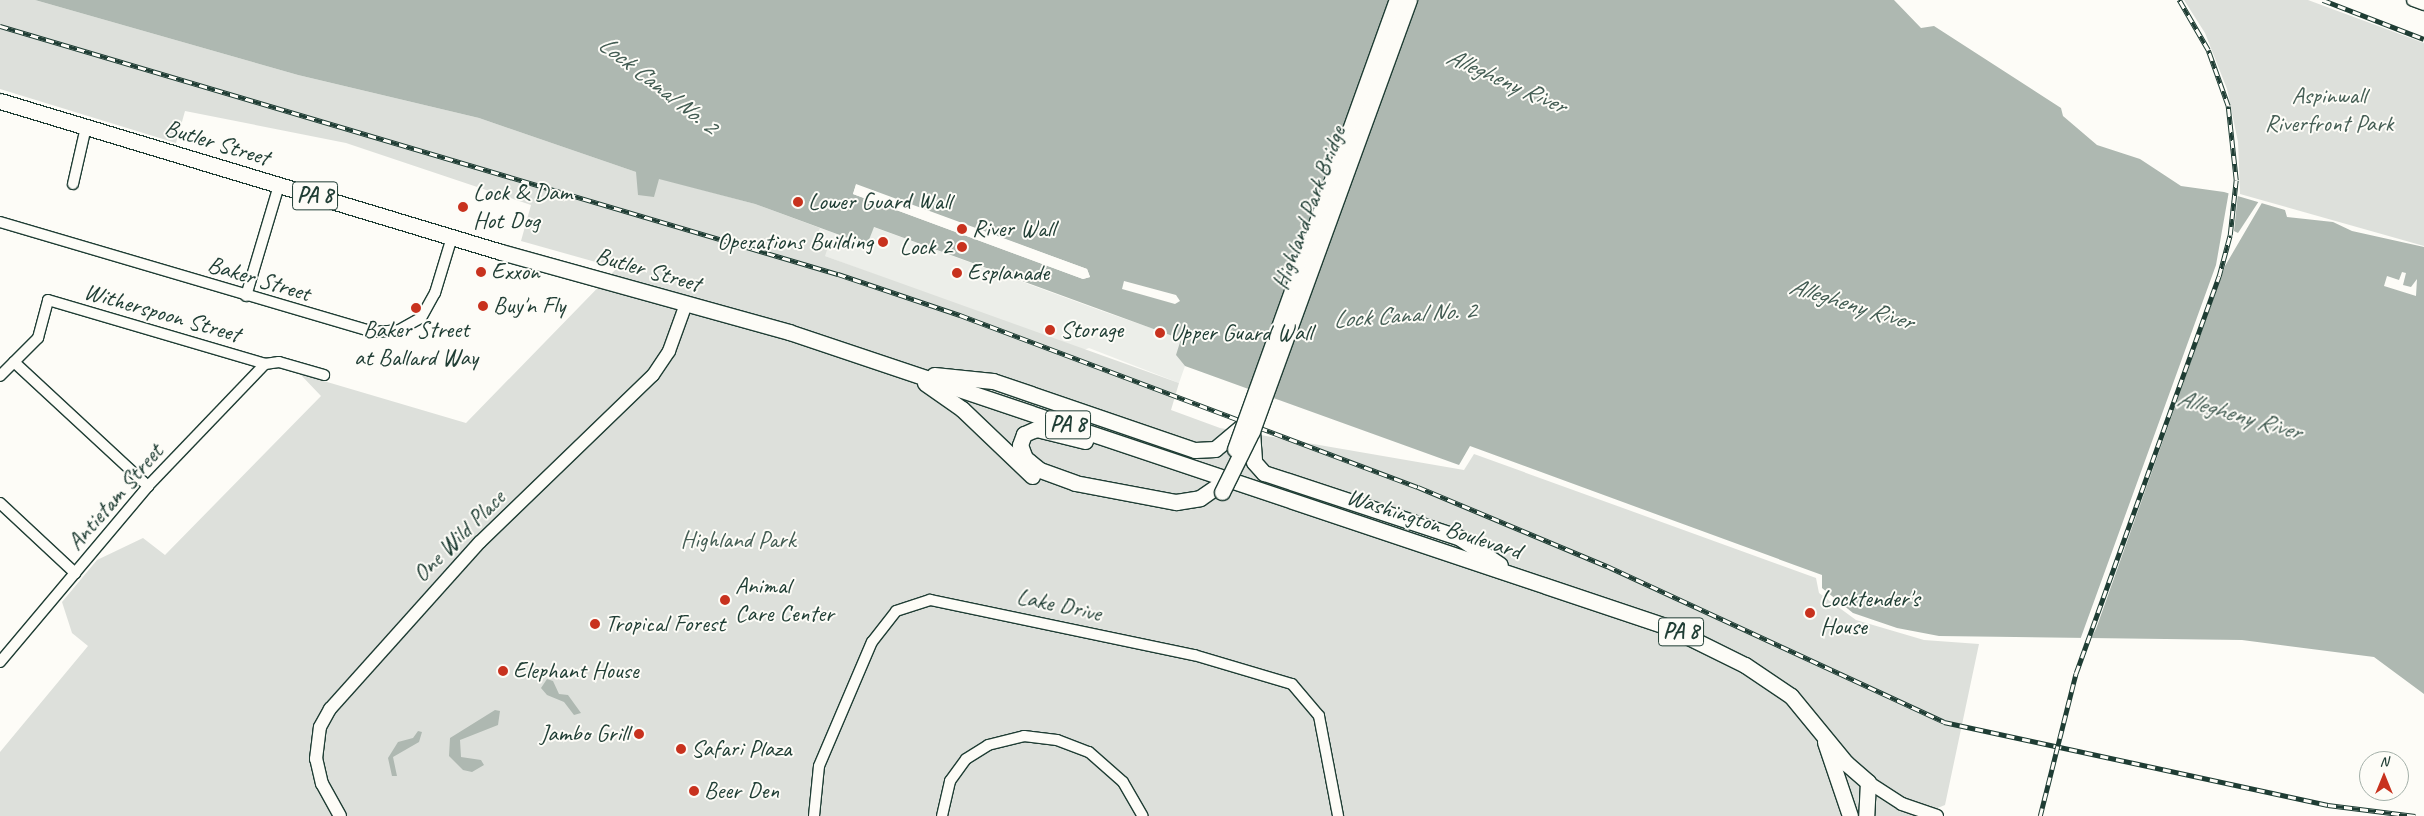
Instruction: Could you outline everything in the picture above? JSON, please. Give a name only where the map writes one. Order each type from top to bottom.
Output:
[{"type":"highway","name":"Highland Park Bridge","points":[[1247,428],[1397,0]]},
{"type":"highway","name":"Highland Park Bridge","points":[[1247,428],[1409,0]]},
{"type":"highway","name":"Butler Street","points":[[0,101],[909,372]]},
{"type":"highway","points":[[909,372],[993,381],[1195,450],[1215,449],[1247,428]]},
{"type":"highway","points":[[909,372],[962,409],[1022,468],[1052,485],[1176,511],[1206,505],[1220,487],[1230,460],[1247,428]]},
{"type":"highway","name":"Washington Boulevard","points":[[909,372],[1220,487],[1519,576],[1705,643],[1774,682],[1820,729],[1846,762],[1868,782]]},
{"type":"highway","points":[[1247,428],[1254,462],[1272,476],[1460,538],[1519,576]]},
{"type":"highway","points":[[1032,430],[1046,430],[1220,487],[1194,500],[1171,502],[1065,480],[1028,461],[1020,439],[1032,430]]},
{"type":"highway","name":"PA 8","points":[[1820,729],[1850,816]]},
{"type":"highway","points":[[1866,816],[1868,782]]},
{"type":"main road","points":[[2414,0],[2424,4]]},
{"type":"main road","name":"One Wild Place","points":[[340,816],[322,784],[316,759],[320,727],[330,709],[480,542],[653,375],[669,351],[686,304]]},
{"type":"main road","points":[[1868,782],[1902,804],[1937,816]]},
{"type":"street","points":[[73,184],[86,127]]},
{"type":"street","points":[[246,296],[279,185]]},
{"type":"street","name":"Baker Street","points":[[0,222],[365,331],[399,330],[426,311],[452,237]]},
{"type":"street","name":"Witherspoon Street","points":[[14,362],[38,338],[48,300],[265,364],[279,362],[324,375]]},
{"type":"street","points":[[0,376],[14,362],[148,486]]},
{"type":"street","name":"Antietam Street","points":[[1,660],[148,486],[265,364]]},
{"type":"street","points":[[0,503],[75,574]]},
{"type":"street","name":"Lake Drive","points":[[814,816],[819,766],[872,642],[896,611],[930,600],[1194,655],[1292,684],[1319,716],[1338,816]]},
{"type":"street","points":[[942,816],[950,781],[966,759],[999,741],[1040,736],[1072,745],[1103,762],[1123,782],[1143,816]]},
{"type":"shaded area","points":[[724,172],[1102,311],[1203,346],[1176,355],[1185,366],[1179,383],[1089,348],[1081,351],[825,256],[814,242],[820,228],[867,245],[871,234]]},
{"type":"green space","name":"Highland Park","points":[[0,0],[35,0],[298,75],[479,118],[636,172],[755,204],[820,228],[814,242],[828,247],[825,256],[1179,383],[1171,410],[1220,428],[1464,470],[1474,454],[1816,578],[1819,593],[1856,620],[1924,640],[1979,644],[1945,805],[1918,816],[0,816],[0,752],[88,646],[72,633],[62,602],[97,560],[143,538],[165,555],[321,396],[300,374],[466,423],[617,268],[521,241],[531,205],[346,143],[185,111],[176,143],[0,89]]},
{"type":"green space","name":"Aspinwall Riverfront Park","points":[[2184,0],[2308,0],[2424,43],[2424,246],[2240,194],[2238,142],[2227,89],[2205,33]]},
{"type":"water","points":[[35,0],[1894,0],[1921,28],[1934,26],[2061,108],[2063,116],[2097,145],[2140,159],[2181,186],[2224,192],[2285,210],[2287,217],[2333,222],[2352,231],[2424,247],[2424,694],[2374,657],[2242,640],[1939,636],[1897,628],[1853,613],[1822,588],[1822,575],[1470,446],[1459,465],[1185,366],[1176,355],[1181,339],[874,227],[867,245],[755,204],[659,179],[654,197],[638,195],[636,172],[479,118],[298,75]],"holes":[[[856,185],[1087,269],[1090,277],[1083,279],[853,194]]]},
{"type":"water","points":[[547,679],[553,681],[559,694],[568,695],[581,713],[574,715],[564,702],[547,695],[541,688]]},
{"type":"water","points":[[495,710],[500,711],[498,725],[460,740],[461,757],[481,760],[484,765],[472,772],[463,770],[449,756],[450,738]]},
{"type":"water","points":[[418,731],[422,732],[419,742],[393,757],[397,776],[392,776],[388,758],[398,742],[413,738]]},
{"type":"pier","name":"River Wall","points":[[856,184],[1087,269],[1090,277],[1083,279],[853,194]],"holes":[[[857,188],[1085,271],[1088,275],[856,192]]]},
{"type":"pier","points":[[2229,191],[2238,193],[2234,231],[2238,233],[2259,201],[2263,201],[2225,266],[2096,629],[2090,640],[2080,640],[2216,265]]},
{"type":"pier","points":[[2402,272],[2406,273],[2403,285],[2411,287],[2417,279],[2416,296],[2384,286],[2387,276],[2399,280]]},
{"type":"pier","points":[[1124,281],[1176,295],[1180,301],[1175,304],[1122,289]]},
{"type":"railway","points":[[2040,816],[2076,673],[2219,276],[2230,235],[2236,180],[2228,106],[2208,50],[2179,0]]},
{"type":"railway","points":[[2323,0],[2424,39]]},
{"type":"railway","points":[[0,26],[838,274],[960,315],[1418,487],[1607,566],[1944,722],[2328,805],[2415,816]]},
{"type":"place","name":"Lower Guard Wall","points":[[798,202]]},
{"type":"place","name":"Lock & Dam Hot Dog","points":[[463,207]]},
{"type":"place","name":"River Wall","points":[[962,229]]},
{"type":"place","name":"Operations Building","points":[[883,242]]},
{"type":"place","name":"Lock 2","points":[[962,247]]},
{"type":"place","name":"Exxon","points":[[481,272]]},
{"type":"place","name":"Esplanade","points":[[957,273]]},
{"type":"place","name":"Buy'n Fly","points":[[483,306]]},
{"type":"place","name":"Baker Street at Ballard Way","points":[[416,308]]},
{"type":"place","name":"Storage","points":[[1050,330]]},
{"type":"place","name":"Upper Guard Wall","points":[[1160,333]]},
{"type":"place","name":"Animal Care Center","points":[[725,600]]},
{"type":"place","name":"Locktender's House","points":[[1810,613]]},
{"type":"place","name":"Tropical Forest","points":[[595,624]]},
{"type":"place","name":"Elephant House","points":[[503,671]]},
{"type":"place","name":"Jambo Grill","points":[[639,734]]},
{"type":"place","name":"Safari Plaza","points":[[681,749]]},
{"type":"place","name":"Beer Den","points":[[694,791]]},
{"type":"water label","name":"Allegheny River","points":[[1506,81]]},
{"type":"water label","name":"Lock Canal No. 2","points":[[658,85]]},
{"type":"water label","name":"Allegheny River","points":[[1851,304]]},
{"type":"water label","name":"Lock Canal No. 2","points":[[1404,315]]},
{"type":"water label","name":"Allegheny River","points":[[2239,415]]}]
